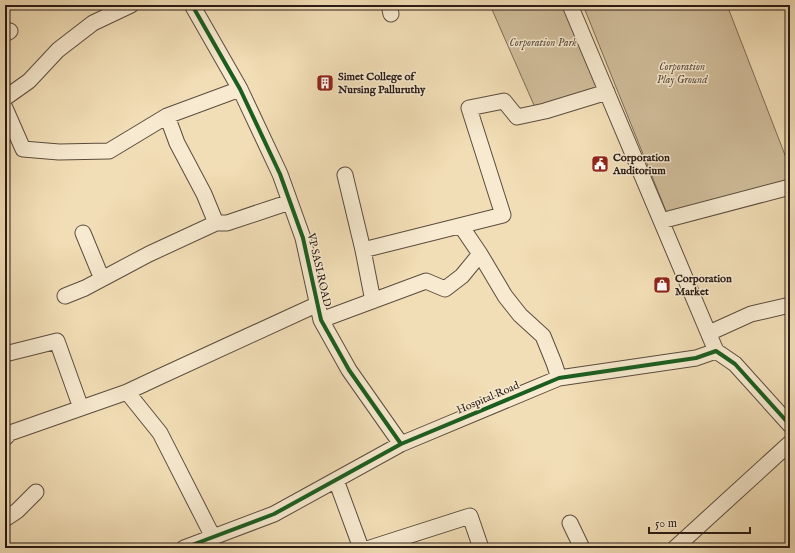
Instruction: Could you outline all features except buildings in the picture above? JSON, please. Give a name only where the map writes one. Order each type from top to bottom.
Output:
[{"type":"street","points":[[5,98],[29,81],[58,50],[93,23],[131,5]]},
{"type":"street","name":"VP SASI ROAD","points":[[192,5],[240,89],[280,174],[303,238],[321,320],[349,370],[401,444]]},
{"type":"street","points":[[570,5],[716,351],[734,364],[790,426]]},
{"type":"street","points":[[5,108],[22,149],[59,152],[109,151],[167,116],[240,89]]},
{"type":"street","points":[[363,250],[503,215],[469,108],[504,101],[516,117],[545,111],[607,92]]},
{"type":"street","points":[[167,116],[177,143],[204,194],[216,223]]},
{"type":"street","points":[[345,175],[363,250],[373,301]]},
{"type":"street","points":[[661,221],[790,187]]},
{"type":"street","points":[[65,296],[85,288],[149,254],[216,223],[227,223],[290,202]]},
{"type":"street","points":[[461,226],[505,296],[520,315],[543,336],[559,378]]},
{"type":"street","points":[[82,233],[102,279]]},
{"type":"street","points":[[321,320],[426,281],[445,289],[462,276],[480,254]]},
{"type":"street","points":[[5,438],[10,433],[127,392],[318,304]]},
{"type":"street","points":[[709,333],[751,314],[790,305]]},
{"type":"street","points":[[5,354],[57,342],[81,408]]},
{"type":"street","name":"Hospital Road","points":[[184,548],[274,514],[401,444],[559,378],[696,358],[716,351]]},
{"type":"street","points":[[127,392],[160,433],[213,537]]},
{"type":"street","points":[[675,548],[790,443]]},
{"type":"street","points":[[336,480],[361,548]]},
{"type":"street","points":[[5,519],[17,511],[36,492]]},
{"type":"street","points":[[370,548],[470,516],[481,548]]},
{"type":"street","points":[[570,523],[582,548]]},
{"type":"green space","name":"Corporation Park","points":[[490,5],[563,5],[600,95],[537,112]]},
{"type":"green space","name":"Corporation Play Ground","points":[[583,5],[727,5],[790,168],[790,183],[670,221]]},
{"type":"cycle path","points":[[192,5],[240,89],[280,174],[303,238],[321,320],[349,370],[401,444]]},
{"type":"cycle path","points":[[184,548],[274,514],[401,444],[559,378],[696,358],[716,351],[735,364],[790,425]]},
{"type":"place","name":"Simet College of Nursing Palluruthy","points":[[325,83]]},
{"type":"place","name":"Corporation Auditorium","points":[[600,164]]},
{"type":"place","name":"Corporation Market","points":[[662,285]]}]
